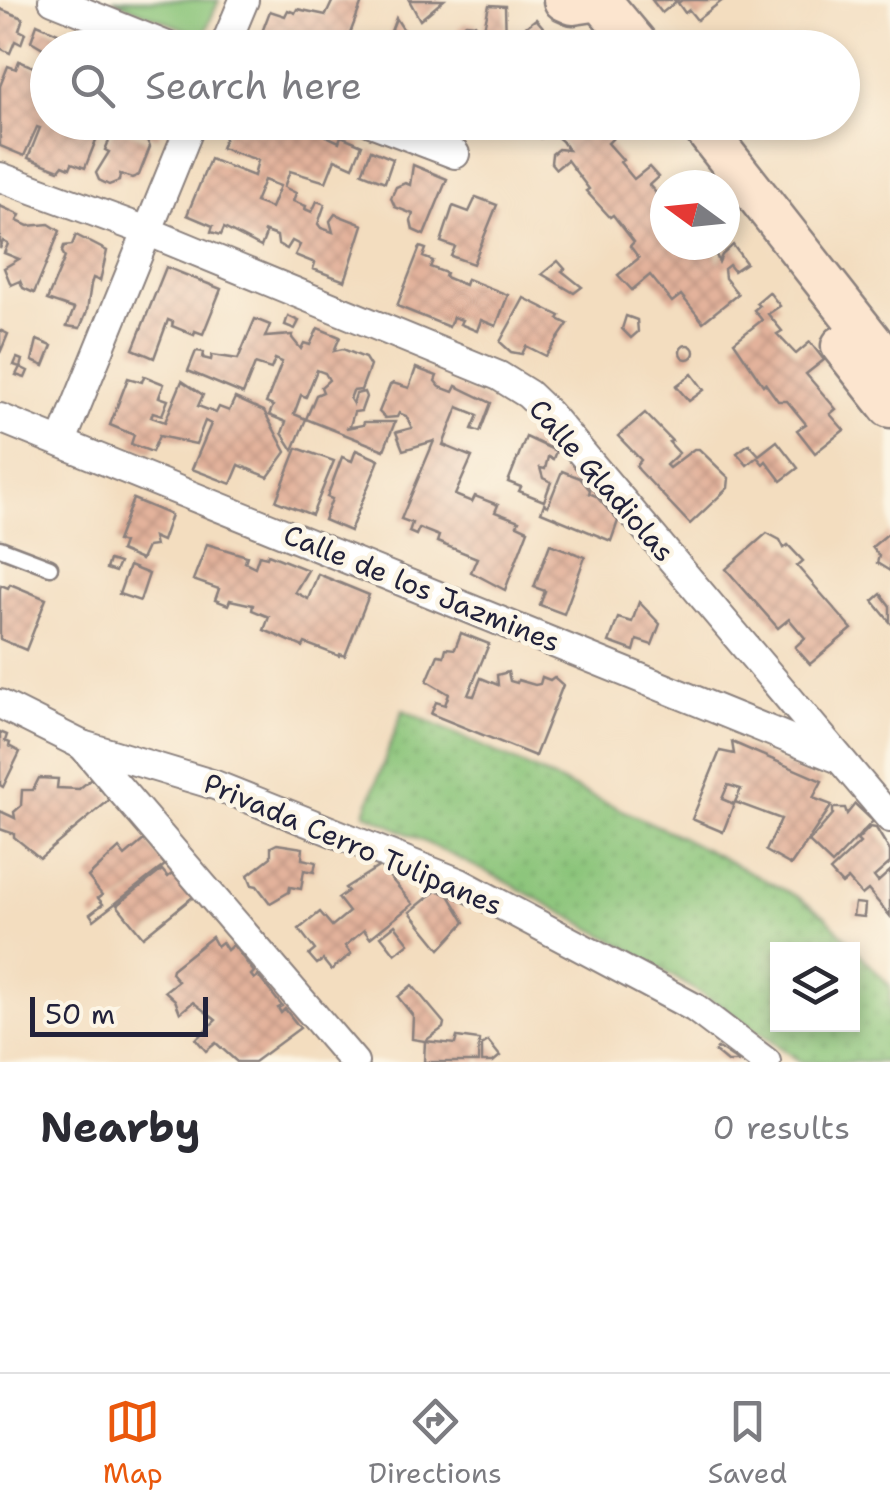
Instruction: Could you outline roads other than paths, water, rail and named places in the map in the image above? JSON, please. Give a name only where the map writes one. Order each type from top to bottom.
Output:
[{"type":"main road","points":[[589,13],[614,30]]},
{"type":"main road","points":[[680,140],[704,170]]},
{"type":"main road","points":[[713,140],[890,365]]},
{"type":"main road","points":[[740,216],[890,407]]},
{"type":"street","points":[[53,0],[127,30]]},
{"type":"street","points":[[232,30],[244,0]]},
{"type":"street","points":[[62,441],[185,140]]},
{"type":"street","points":[[418,140],[455,154]]},
{"type":"street","name":"Calle Gladiolas","points":[[0,177],[147,232],[499,376],[528,394],[550,414],[890,818]]},
{"type":"street","name":"Calle de los Jazmines","points":[[0,418],[843,760]]},
{"type":"street","points":[[0,704],[82,746],[354,1062]]},
{"type":"street","name":"Privada Cerro Tulipanes","points":[[82,746],[216,785],[460,882],[696,1008],[766,1062]]},
{"type":"lane","points":[[0,548],[50,567]]}]
